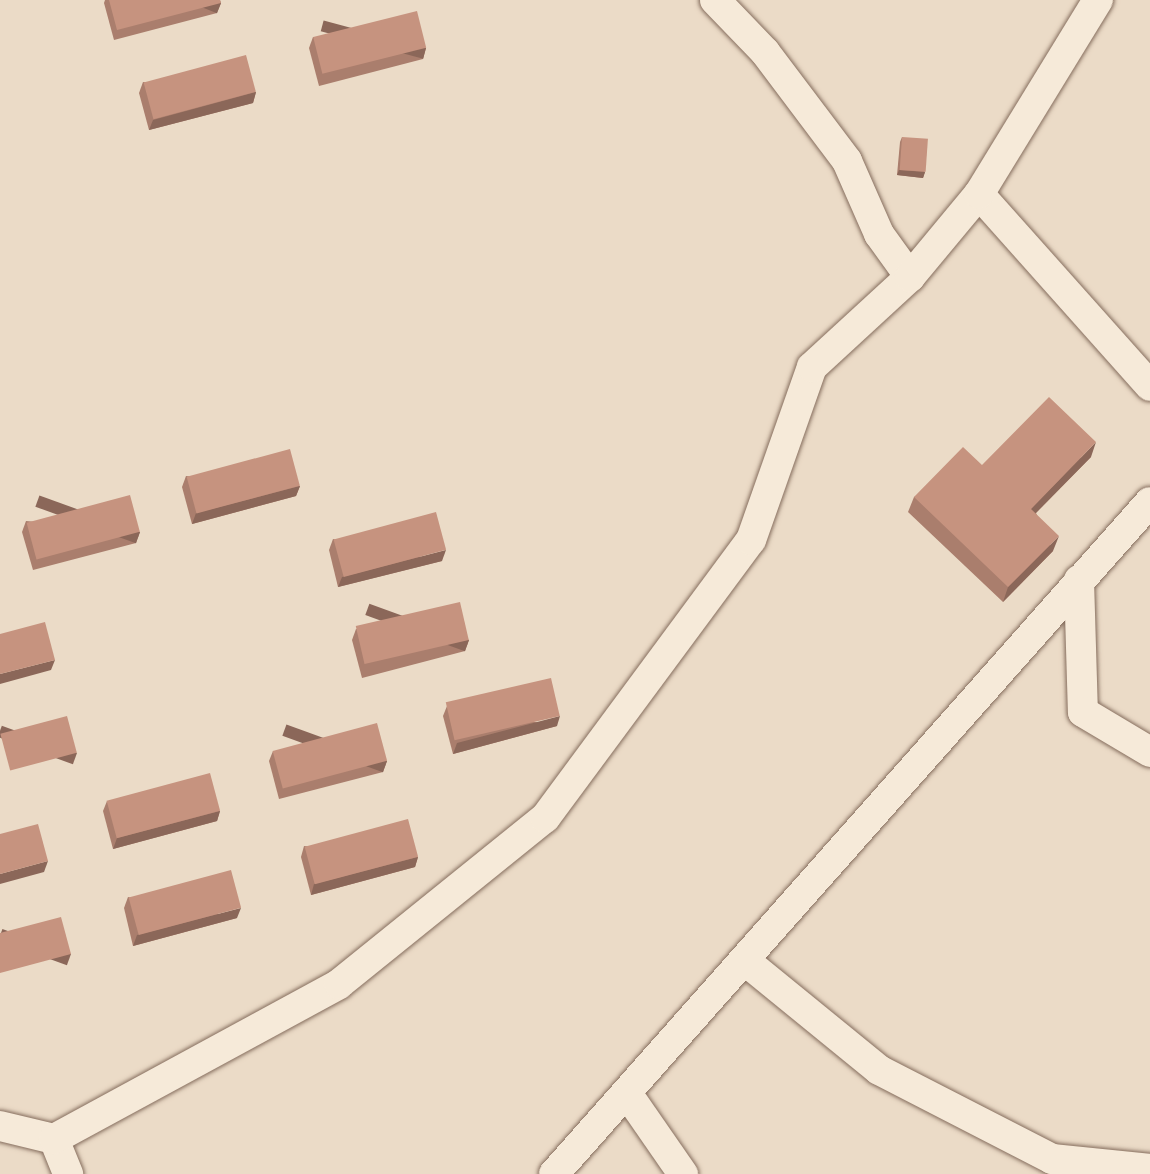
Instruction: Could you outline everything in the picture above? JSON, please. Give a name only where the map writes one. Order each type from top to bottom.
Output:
[{"type":"street","points":[[715,0],[765,52],[847,161],[879,234],[910,277]]},
{"type":"street","points":[[0,1126],[54,1139],[339,984],[545,818],[751,540],[812,367],[910,277],[979,194],[1098,0]]},
{"type":"street","points":[[979,194],[1150,386]]},
{"type":"street","points":[[554,1174],[629,1096],[748,963],[1150,502]]},
{"type":"street","points":[[1079,580],[1083,712],[1150,752]]},
{"type":"street","points":[[748,963],[879,1070],[1052,1159],[1150,1169]]},
{"type":"street","points":[[629,1096],[683,1174]]},
{"type":"street","points":[[54,1139],[69,1174]]},
{"type":"building","points":[[109,0],[220,0],[221,3],[117,30]]},
{"type":"building","points":[[417,11],[426,48],[322,74],[313,37]]},
{"type":"building","points":[[246,55],[256,92],[153,119],[144,82]]},
{"type":"building","points":[[902,137],[928,139],[926,172],[900,170]]},
{"type":"building","points":[[1049,397],[1096,442],[1031,509],[1059,536],[1008,587],[914,497],[963,447],[982,465]]},
{"type":"building","points":[[290,449],[300,486],[196,513],[187,477]]},
{"type":"building","points":[[130,495],[140,532],[36,559],[27,523]]},
{"type":"building","points":[[436,512],[446,550],[344,577],[334,539]]},
{"type":"building","points":[[460,602],[469,640],[365,664],[356,626]]},
{"type":"building","points":[[45,622],[55,660],[0,674],[0,634]]},
{"type":"building","points":[[551,678],[560,716],[455,740],[446,702]]},
{"type":"building","points":[[67,716],[77,753],[10,771],[0,734]]},
{"type":"building","points":[[377,723],[387,761],[283,789],[273,751]]},
{"type":"building","points":[[210,773],[220,811],[117,838],[107,801]]},
{"type":"building","points":[[408,819],[418,857],[315,884],[305,847]]},
{"type":"building","points":[[38,824],[48,861],[0,874],[0,834]]},
{"type":"building","points":[[231,870],[241,908],[139,935],[129,897]]},
{"type":"building","points":[[61,917],[71,954],[0,973],[0,933]]}]
